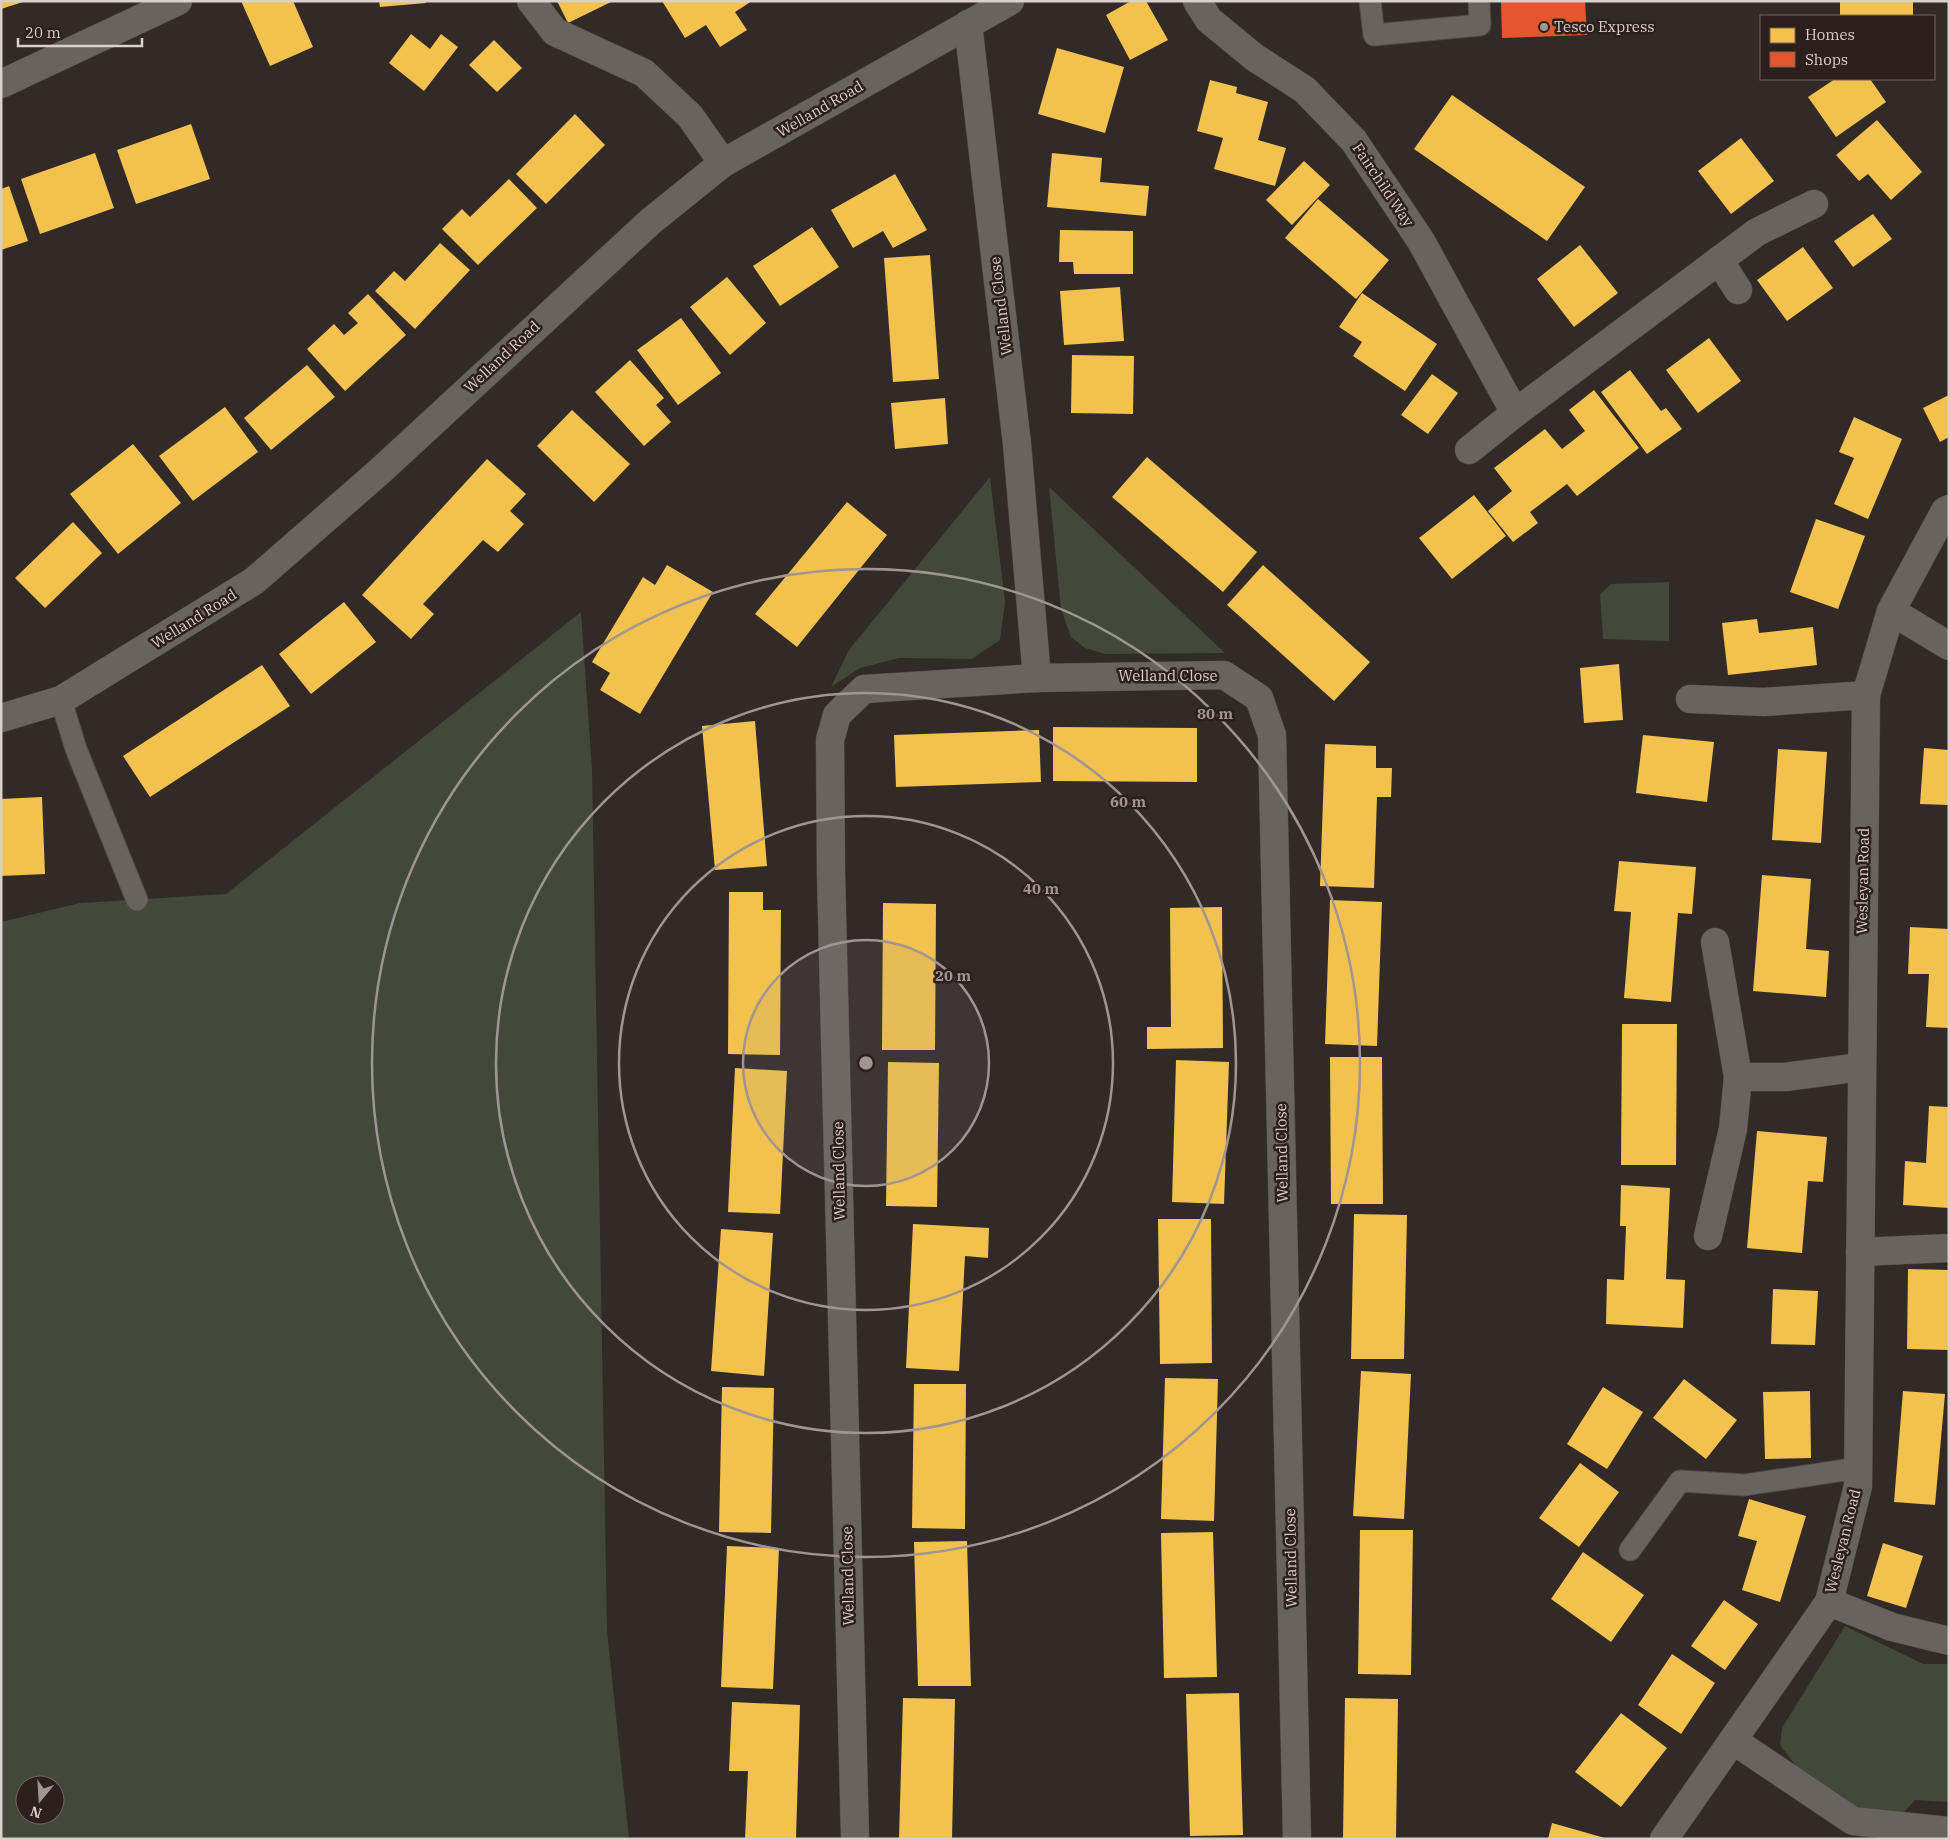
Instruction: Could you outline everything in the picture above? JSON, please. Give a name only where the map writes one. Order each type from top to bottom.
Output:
[{"type":"street","points":[[1,84],[178,1]]},
{"type":"street","points":[[530,1],[555,32],[644,72],[690,116],[724,164]]},
{"type":"street","name":"Welland Road","points":[[1,718],[61,700],[254,581],[379,472],[651,221],[724,164],[1010,1]]},
{"type":"street","name":"Fairchild Way","points":[[1197,1],[1209,20],[1254,57],[1305,90],[1354,141],[1421,240],[1515,413]]},
{"type":"street","name":"Welland Close","points":[[968,24],[1017,444],[1037,678]]},
{"type":"street","points":[[1469,450],[1515,413],[1758,232],[1814,204]]},
{"type":"street","points":[[1719,260],[1738,290]]},
{"type":"street","name":"Wesleyan Road","points":[[1664,1839],[1734,1741],[1828,1602],[1858,1486],[1866,695],[1891,611],[1946,511],[1949,509]]},
{"type":"street","points":[[1891,611],[1949,646]]},
{"type":"street","name":"Welland Close","points":[[855,1839],[830,740],[837,715],[864,688],[1037,678],[1224,675],[1258,698],[1272,735],[1298,1839]]},
{"type":"street","points":[[1690,699],[1764,702],[1866,695]]},
{"type":"street","points":[[1708,1236],[1733,1129],[1738,1077],[1715,942]]},
{"type":"street","points":[[1738,1077],[1785,1077],[1861,1067]]},
{"type":"street","points":[[1860,1252],[1949,1248]]},
{"type":"street","points":[[1828,1602],[1892,1627],[1949,1641]]},
{"type":"street","points":[[1734,1741],[1853,1820],[1949,1830]]},
{"type":"lane","points":[[1370,1],[1374,36],[1480,25],[1479,1]]},
{"type":"lane","points":[[61,700],[76,749],[136,900]]},
{"type":"lane","points":[[1630,1550],[1680,1481],[1745,1484],[1858,1468]]},
{"type":"green space","points":[[990,477],[1005,602],[1000,640],[972,659],[899,658],[860,668],[831,687],[849,650]]},
{"type":"green space","points":[[1049,487],[1225,653],[1106,654],[1085,648],[1071,637],[1061,609]]},
{"type":"green space","points":[[1669,582],[1669,641],[1603,639],[1600,594],[1611,584]]},
{"type":"green space","points":[[581,612],[592,770],[607,1631],[629,1839],[1,1839],[1,922],[80,903],[226,894]]},
{"type":"green space","points":[[1845,1626],[1923,1664],[1949,1664],[1949,1802],[1915,1800],[1902,1814],[1854,1809],[1806,1779],[1780,1745],[1782,1728]]},
{"type":"building: Homes","points":[[1,1],[23,1],[23,2],[1,9]]},
{"type":"building: Homes","points":[[241,1],[293,1],[313,47],[270,66]]},
{"type":"building: Homes","points":[[379,1],[425,1],[426,3],[380,7]]},
{"type":"building: Homes","points":[[557,1],[613,1],[568,23]]},
{"type":"building: Homes","points":[[662,1],[752,1],[735,12],[747,30],[720,47],[706,25],[685,38]]},
{"type":"building: Homes","points":[[1131,1],[1146,1],[1168,40],[1130,60],[1106,15]]},
{"type":"building: Homes","points":[[1840,1],[1913,1],[1913,15],[1840,15]]},
{"type":"building: Homes","points":[[411,34],[430,49],[441,34],[458,47],[424,91],[389,63]]},
{"type":"building: Homes","points":[[494,40],[522,68],[497,92],[469,65]]},
{"type":"building: Homes","points":[[1057,48],[1124,67],[1105,133],[1038,114]]},
{"type":"building: Homes","points":[[1210,80],[1237,87],[1236,93],[1268,102],[1258,140],[1286,148],[1275,186],[1214,169],[1223,138],[1197,131]]},
{"type":"building: Homes","points":[[1834,80],[1871,80],[1886,102],[1836,137],[1808,97]]},
{"type":"building: Homes","points":[[1452,95],[1585,187],[1547,241],[1414,149]]},
{"type":"building: Homes","points":[[575,114],[605,145],[546,204],[516,174]]},
{"type":"building: Homes","points":[[1877,120],[1922,172],[1891,200],[1868,174],[1859,181],[1836,155]]},
{"type":"building: Homes","points":[[191,124],[210,179],[136,204],[117,150]]},
{"type":"building: Homes","points":[[1741,138],[1774,181],[1731,214],[1698,171]]},
{"type":"building: Homes","points":[[95,153],[114,208],[40,234],[21,179]]},
{"type":"building: Homes","points":[[1052,153],[1102,158],[1100,182],[1149,186],[1146,216],[1047,207]]},
{"type":"building: Homes","points":[[1304,161],[1330,185],[1292,225],[1266,200]]},
{"type":"building: Homes","points":[[895,174],[927,230],[893,248],[883,231],[853,248],[831,210]]},
{"type":"building: Homes","points":[[509,179],[537,208],[478,265],[442,229],[462,209],[470,217]]},
{"type":"building: Homes","points":[[9,186],[28,241],[1,250],[1,189]]},
{"type":"building: Homes","points":[[1318,199],[1389,260],[1356,299],[1285,238]]},
{"type":"building: Homes","points":[[1873,214],[1892,239],[1853,267],[1834,241]]},
{"type":"building: Homes","points":[[812,227],[839,267],[780,306],[753,266]]},
{"type":"building: Homes","points":[[1060,230],[1133,231],[1133,274],[1074,274],[1073,262],[1059,262]]},
{"type":"building: Homes","points":[[440,243],[470,270],[415,329],[375,291],[394,271],[405,281]]},
{"type":"building: Homes","points":[[1580,245],[1618,293],[1574,327],[1537,279]]},
{"type":"building: Homes","points":[[1803,247],[1833,288],[1787,321],[1757,280]]},
{"type":"building: Homes","points":[[930,255],[939,379],[893,382],[884,258]]},
{"type":"building: Homes","points":[[727,277],[766,323],[730,355],[690,307]]},
{"type":"building: Homes","points":[[1120,287],[1124,341],[1064,345],[1060,291]]},
{"type":"building: Homes","points":[[1362,293],[1437,344],[1405,391],[1353,356],[1362,342],[1339,327]]},
{"type":"building: Homes","points":[[368,294],[406,335],[345,391],[307,349],[334,324],[344,335],[358,323],[348,313]]},
{"type":"building: Homes","points":[[681,318],[721,373],[678,405],[637,350]]},
{"type":"building: Homes","points":[[1709,338],[1741,381],[1698,413],[1666,370]]},
{"type":"building: Homes","points":[[1072,355],[1134,356],[1133,414],[1071,413]]},
{"type":"building: Homes","points":[[630,360],[664,398],[656,405],[671,422],[644,446],[595,392]]},
{"type":"building: Homes","points":[[307,365],[335,397],[271,450],[244,418]]},
{"type":"building: Homes","points":[[1630,370],[1661,411],[1666,408],[1682,429],[1647,454],[1601,392]]},
{"type":"building: Homes","points":[[1432,374],[1458,393],[1428,434],[1401,415]]},
{"type":"building: Homes","points":[[1594,390],[1639,448],[1577,496],[1567,484],[1530,512],[1538,523],[1513,542],[1488,511],[1512,491],[1494,468],[1545,429],[1562,449],[1585,431],[1569,410]]},
{"type":"building: Homes","points":[[1949,395],[1949,437],[1940,442],[1923,408]]},
{"type":"building: Homes","points":[[945,398],[948,444],[895,449],[891,403]]},
{"type":"building: Homes","points":[[225,407],[258,452],[193,501],[159,456]]},
{"type":"building: Homes","points":[[572,410],[630,464],[594,502],[537,446]]},
{"type":"building: Homes","points":[[1854,417],[1902,439],[1868,519],[1834,504],[1854,458],[1839,452]]},
{"type":"building: Homes","points":[[133,444],[181,503],[118,554],[70,494]]},
{"type":"building: Homes","points":[[1147,457],[1257,552],[1223,592],[1112,497]]},
{"type":"building: Homes","points":[[487,459],[526,494],[510,511],[524,524],[498,552],[483,540],[423,604],[434,614],[411,639],[362,595]]},
{"type":"building: Homes","points":[[1474,495],[1506,536],[1452,579],[1419,538]]},
{"type":"building: Homes","points":[[847,502],[887,535],[797,647],[755,614]]},
{"type":"building: Homes","points":[[1816,519],[1865,536],[1838,609],[1790,592]]},
{"type":"building: Homes","points":[[73,522],[102,553],[45,608],[15,578]]},
{"type":"building: Homes","points":[[667,565],[713,592],[640,714],[600,690],[610,673],[592,662],[643,577],[655,585]]},
{"type":"building: Homes","points":[[1263,565],[1370,662],[1334,701],[1227,605]]},
{"type":"building: Homes","points":[[344,602],[376,642],[311,694],[279,654]]},
{"type":"building: Homes","points":[[1757,619],[1759,633],[1813,627],[1817,665],[1728,675],[1722,623]]},
{"type":"building: Homes","points":[[1619,664],[1623,720],[1584,723],[1580,668]]},
{"type":"building: Homes","points":[[262,665],[290,706],[150,797],[123,756]]},
{"type":"building: Homes","points":[[755,721],[767,866],[715,870],[702,726]]},
{"type":"building: Homes","points":[[1053,727],[1197,728],[1197,782],[1053,781]]},
{"type":"building: Homes","points":[[1039,730],[1041,782],[896,787],[894,735]]},
{"type":"building: Homes","points":[[1643,735],[1714,742],[1707,802],[1636,793]]},
{"type":"building: Homes","points":[[1325,744],[1376,746],[1376,768],[1392,768],[1391,797],[1377,797],[1374,888],[1320,886]]},
{"type":"building: Homes","points":[[1924,748],[1949,750],[1949,805],[1920,804]]},
{"type":"building: Homes","points":[[1778,749],[1827,752],[1821,843],[1772,840]]},
{"type":"building: Homes","points":[[42,797],[45,874],[1,876],[1,799]]},
{"type":"building: Homes","points":[[1619,861],[1696,867],[1692,914],[1678,913],[1671,1002],[1624,998],[1631,912],[1614,911]]},
{"type":"building: Homes","points":[[1762,875],[1811,879],[1806,949],[1829,951],[1826,997],[1753,991]]},
{"type":"building: Homes","points":[[729,892],[763,892],[763,910],[781,910],[780,1055],[728,1054]]},
{"type":"building: Homes","points":[[1330,900],[1382,902],[1377,1046],[1325,1044]]},
{"type":"building: Homes","points":[[883,903],[936,904],[935,1050],[882,1050]]},
{"type":"building: Homes","points":[[1222,907],[1223,1048],[1147,1049],[1147,1027],[1171,1027],[1170,908]]},
{"type":"building: Homes","points":[[1910,927],[1949,929],[1949,1028],[1926,1027],[1929,974],[1908,974]]},
{"type":"building: Homes","points":[[1622,1024],[1677,1024],[1676,1165],[1621,1165]]},
{"type":"building: Homes","points":[[1330,1057],[1382,1057],[1383,1204],[1331,1204]]},
{"type":"building: Homes","points":[[1176,1060],[1229,1062],[1224,1204],[1172,1202]]},
{"type":"building: Homes","points":[[888,1062],[939,1063],[937,1207],[886,1206]]},
{"type":"building: Homes","points":[[735,1068],[787,1071],[780,1214],[728,1212]]},
{"type":"building: Homes","points":[[1929,1106],[1949,1107],[1949,1208],[1903,1205],[1905,1161],[1926,1163]]},
{"type":"building: Homes","points":[[1757,1131],[1827,1137],[1823,1182],[1808,1181],[1802,1253],[1747,1248]]},
{"type":"building: Homes","points":[[1621,1185],[1670,1188],[1666,1279],[1685,1280],[1683,1328],[1606,1324],[1607,1279],[1624,1280],[1626,1226],[1620,1226]]},
{"type":"building: Homes","points":[[1354,1214],[1407,1215],[1404,1359],[1351,1359]]},
{"type":"building: Homes","points":[[1158,1219],[1211,1219],[1212,1363],[1160,1364]]},
{"type":"building: Homes","points":[[913,1224],[989,1228],[988,1258],[965,1256],[959,1371],[906,1368]]},
{"type":"building: Homes","points":[[721,1229],[773,1233],[764,1376],[711,1371]]},
{"type":"building: Homes","points":[[1908,1269],[1949,1270],[1949,1350],[1907,1349]]},
{"type":"building: Homes","points":[[1773,1289],[1818,1291],[1815,1345],[1771,1344]]},
{"type":"building: Homes","points":[[1361,1371],[1411,1374],[1404,1519],[1353,1516]]},
{"type":"building: Homes","points":[[1165,1378],[1218,1379],[1214,1521],[1161,1519]]},
{"type":"building: Homes","points":[[1684,1379],[1737,1420],[1706,1459],[1653,1418]]},
{"type":"building: Homes","points":[[914,1384],[966,1384],[965,1529],[912,1528]]},
{"type":"building: Homes","points":[[722,1387],[774,1388],[771,1533],[719,1532]]},
{"type":"building: Homes","points":[[1603,1387],[1643,1412],[1607,1469],[1567,1444]]},
{"type":"building: Homes","points":[[1810,1391],[1811,1458],[1765,1459],[1763,1392]]},
{"type":"building: Homes","points":[[1903,1391],[1945,1394],[1935,1505],[1894,1502]]},
{"type":"building: Homes","points":[[1580,1463],[1619,1492],[1579,1547],[1539,1518]]},
{"type":"building: Homes","points":[[1749,1499],[1806,1516],[1780,1602],[1742,1590],[1757,1541],[1738,1536]]},
{"type":"building: Homes","points":[[1360,1530],[1413,1530],[1411,1675],[1358,1674]]},
{"type":"building: Homes","points":[[1213,1532],[1217,1677],[1164,1678],[1161,1533]]},
{"type":"building: Homes","points":[[967,1541],[971,1686],[918,1686],[914,1542]]},
{"type":"building: Homes","points":[[1883,1543],[1923,1556],[1906,1608],[1867,1596]]},
{"type":"building: Homes","points":[[727,1546],[779,1548],[773,1689],[721,1687]]},
{"type":"building: Homes","points":[[1583,1552],[1644,1595],[1611,1642],[1551,1599]]},
{"type":"building: Homes","points":[[1724,1600],[1758,1624],[1725,1670],[1691,1646]]},
{"type":"building: Homes","points":[[1672,1654],[1715,1683],[1681,1734],[1638,1705]]},
{"type":"building: Homes","points":[[1239,1693],[1243,1835],[1190,1836],[1186,1694]]},
{"type":"building: Homes","points":[[903,1698],[955,1699],[952,1839],[899,1839]]},
{"type":"building: Homes","points":[[1345,1698],[1398,1699],[1396,1839],[1343,1839]]},
{"type":"building: Homes","points":[[732,1702],[800,1705],[796,1839],[745,1839],[748,1771],[729,1771]]},
{"type":"building: Homes","points":[[1621,1713],[1667,1748],[1621,1807],[1575,1772]]},
{"type":"building: Homes","points":[[1552,1823],[1605,1838],[1605,1839],[1548,1839]]},
{"type":"building: Shops","name":"Tesco Express","points":[[1501,1],[1585,1],[1587,35],[1502,38]]},
{"type":"place","name":"Tesco Express","points":[[1544,27]]}]
